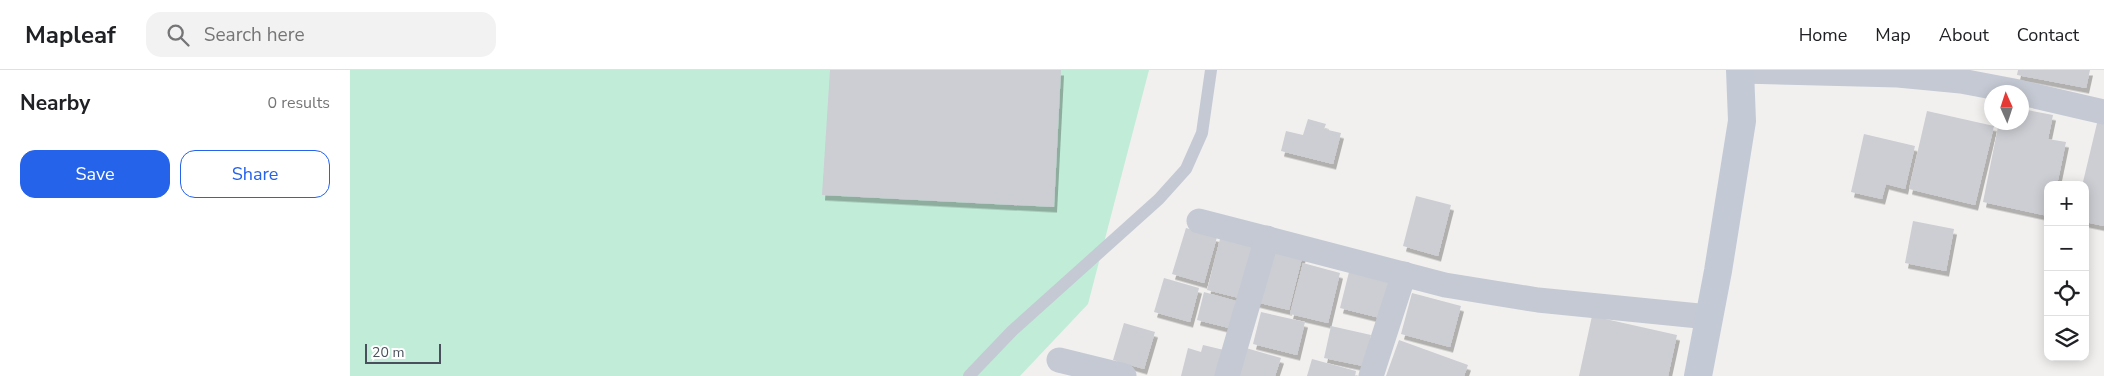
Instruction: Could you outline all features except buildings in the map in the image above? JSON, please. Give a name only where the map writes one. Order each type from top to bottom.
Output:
[{"type":"street","points":[[1698,376],[1742,121],[1740,70],[1898,74],[1961,81],[1984,86]]},
{"type":"street","points":[[2029,95],[2104,112]]},
{"type":"street","points":[[1199,221],[1446,285],[1538,300],[1709,317]]},
{"type":"street","points":[[1228,376],[1267,238]]},
{"type":"street","points":[[1371,376],[1404,274]]},
{"type":"street","points":[[1059,360],[1124,376]]},
{"type":"lane","points":[[969,376],[1012,331],[1159,198],[1186,169],[1202,133],[1211,70]]},
{"type":"green space","points":[[350,70],[1149,70],[1088,304],[1020,376],[350,376]]}]
